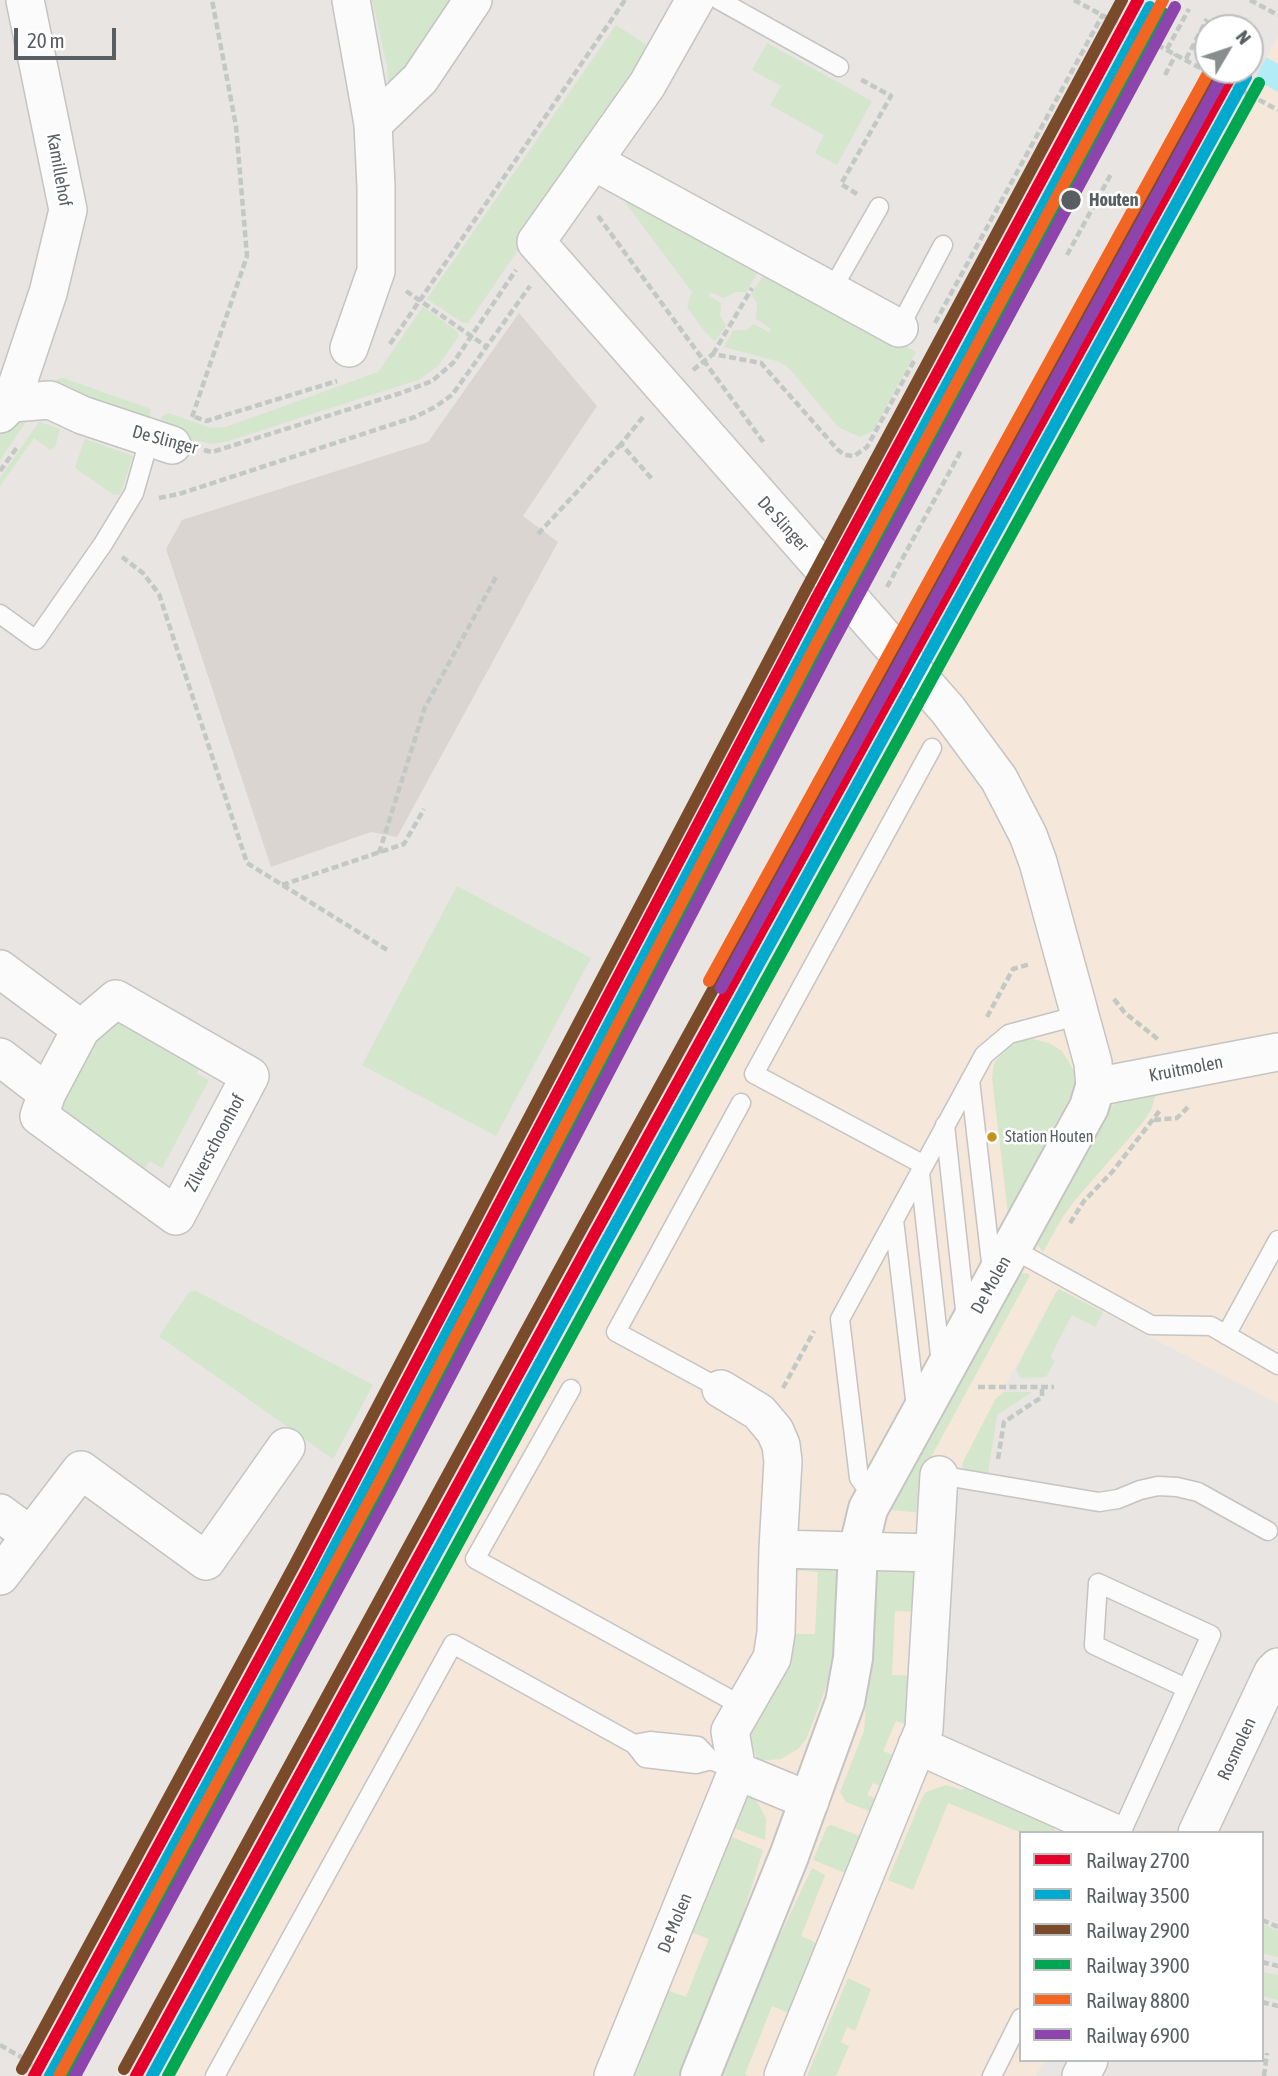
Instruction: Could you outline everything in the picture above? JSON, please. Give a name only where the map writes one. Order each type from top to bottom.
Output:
[{"type":"street","name":"Kamillehof","points":[[6,408],[48,293],[68,210],[25,0]]},
{"type":"street","points":[[345,364],[376,271],[373,124],[351,0]]},
{"type":"street","points":[[373,124],[420,79],[473,0]]},
{"type":"street","points":[[545,253],[606,169],[647,85],[696,2]]},
{"type":"street","points":[[606,169],[899,327]]},
{"type":"street","name":"De Slinger","points":[[545,253],[948,710],[999,779],[1028,835],[1048,894],[1080,1015]]},
{"type":"street","name":"De Slinger","points":[[6,408],[50,400],[82,415],[175,428]]},
{"type":"street","points":[[0,969],[80,1029]]},
{"type":"street","name":"Zilverschoonhof","points":[[116,999],[250,1076],[176,1216],[39,1116],[47,1093],[80,1029],[116,999]]},
{"type":"street","name":"De Molen","points":[[700,2076],[810,1801],[843,1710],[853,1658],[858,1551],[864,1522],[874,1498],[1089,1107],[1095,1087],[1093,1063],[1080,1015]]},
{"type":"street","name":"Kruitmolen","points":[[1095,1087],[1278,1052]]},
{"type":"street","points":[[0,1057],[47,1093]]},
{"type":"street","points":[[721,1390],[751,1406],[766,1419],[778,1438],[783,1461],[776,1633],[772,1658],[730,1731],[724,1765],[810,1801]]},
{"type":"street","points":[[0,1576],[81,1470],[206,1561],[286,1447]]},
{"type":"street","points":[[783,2076],[924,1729],[939,1475]]},
{"type":"street","points":[[0,1513],[31,1536]]},
{"type":"street","points":[[778,1549],[934,1553]]},
{"type":"street","name":"Rosmolen","points":[[1198,1831],[1273,1672],[1278,1667]]},
{"type":"street","points":[[917,1745],[1112,1831]]},
{"type":"street","name":"De Molen","points":[[613,2076],[724,1765]]},
{"type":"lane","points":[[696,2],[839,67]]},
{"type":"lane","points":[[831,291],[879,207]]},
{"type":"lane","points":[[899,327],[943,245]]},
{"type":"lane","points":[[0,614],[36,640],[103,544],[175,428]]},
{"type":"lane","points":[[922,1169],[754,1074],[932,748]]},
{"type":"lane","points":[[874,1498],[859,1478],[841,1319],[984,1055],[1009,1034],[1080,1015]]},
{"type":"lane","points":[[970,1080],[1002,1265],[1151,1325],[1211,1326],[1278,1365]]},
{"type":"lane","points":[[721,1390],[616,1332],[741,1103]]},
{"type":"lane","points":[[946,1125],[967,1329]]},
{"type":"lane","points":[[922,1169],[942,1374]]},
{"type":"lane","points":[[894,1220],[917,1419]]},
{"type":"lane","points":[[1226,1335],[1278,1240]]},
{"type":"lane","points":[[571,1389],[475,1559],[744,1707]]},
{"type":"lane","points":[[939,1475],[1099,1502],[1158,1486],[1177,1487],[1198,1492],[1268,1531]]},
{"type":"lane","points":[[1114,1831],[1186,1688],[1211,1635],[1098,1583],[1094,1645],[1186,1688]]},
{"type":"lane","points":[[215,2076],[453,1644],[634,1744],[645,1758],[724,1765]]},
{"type":"lane","points":[[992,2076],[1019,2022]]},
{"type":"path","points":[[175,428],[247,256],[236,126],[212,0]]},
{"type":"path","points":[[388,346],[625,0]]},
{"type":"path","points":[[1074,0],[1278,110]]},
{"type":"path","points":[[1250,0],[1278,15]]},
{"type":"path","points":[[1167,49],[1189,9]]},
{"type":"path","points":[[1186,59],[1194,43]]},
{"type":"path","points":[[1165,75],[1177,54]]},
{"type":"path","points":[[839,67],[891,96],[841,184],[879,207]]},
{"type":"path","points":[[127,504],[179,494],[415,417],[452,396],[535,279],[545,253],[597,216],[606,169]]},
{"type":"path","points":[[1067,255],[1111,174]]},
{"type":"path","name":"De Slinger","points":[[175,428],[212,452],[408,391],[432,381],[453,363],[471,335],[545,253]]},
{"type":"path","points":[[713,354],[770,258]]},
{"type":"path","points":[[376,271],[487,347]]},
{"type":"path","points":[[175,428],[206,421],[345,364]]},
{"type":"path","points":[[538,534],[621,444]]},
{"type":"path","points":[[886,588],[962,449]]},
{"type":"path","points":[[103,544],[143,573],[159,594],[247,863],[389,951]]},
{"type":"path","points":[[379,853],[425,707],[496,577]]},
{"type":"path","points":[[281,885],[404,844],[424,809]]},
{"type":"path","points":[[1110,990],[1125,1013],[1159,1040]]},
{"type":"path","points":[[766,1419],[820,1320]]},
{"type":"path","points":[[978,1387],[1054,1387]]},
{"type":"path","points":[[995,1485],[1004,1422],[1042,1397],[1042,1387]]},
{"type":"path","points":[[0,2037],[1,2045],[45,2076]]},
{"type":"path","points":[[1264,2076],[1267,2053]]},
{"type":"shaded area","points":[[1278,35],[1278,1404],[1058,1289],[967,1456],[946,1506],[933,1743],[1127,1831],[1019,1831],[1019,2062],[1044,2062],[1036,2076],[165,2076],[272,1876],[511,1445],[1251,84],[1264,84],[1264,61]]},
{"type":"shaded area","points":[[519,313],[597,406],[523,516],[558,542],[397,837],[371,832],[271,867],[166,549],[182,520],[428,442]]},
{"type":"green space","points":[[372,0],[458,0],[389,90],[387,65]]},
{"type":"green space","points":[[616,25],[648,46],[538,221],[468,323],[463,323],[427,299]]},
{"type":"green space","points":[[767,43],[872,101],[837,165],[815,153],[824,135],[770,105],[781,86],[752,70]]},
{"type":"green space","points":[[624,195],[760,269],[746,292],[736,292],[724,298],[710,292],[709,296],[721,303],[720,315],[726,326],[715,341],[687,307],[692,292],[622,198]]},
{"type":"green space","points":[[766,272],[916,352],[873,431],[860,437],[838,427],[790,369],[780,362],[724,347],[733,330],[746,330],[754,324],[770,333],[771,329],[756,319],[757,303],[751,294]]},
{"type":"green space","points":[[423,307],[457,331],[459,336],[437,367],[418,380],[213,444],[174,436],[158,425],[162,416],[168,413],[211,428],[226,427],[378,372]]},
{"type":"green space","points":[[63,378],[148,408],[151,410],[149,422],[54,389],[57,379]]},
{"type":"green space","points":[[7,421],[26,422],[0,460],[0,429]]},
{"type":"green space","points":[[39,422],[60,429],[55,447],[50,450],[34,438],[0,486],[0,478]]},
{"type":"green space","points":[[85,439],[133,456],[120,494],[114,495],[75,467]]},
{"type":"green space","points":[[457,886],[591,958],[496,1136],[362,1065]]},
{"type":"green space","points":[[115,1018],[204,1060],[196,1073],[209,1080],[162,1168],[150,1161],[141,1173],[61,1113],[59,1090],[105,1026]]},
{"type":"green space","points":[[1033,1039],[1049,1043],[1062,1051],[1074,1071],[1075,1087],[1008,1214],[993,1069],[995,1062],[1006,1049],[1020,1041]]},
{"type":"green space","points":[[1158,1089],[1144,1121],[1075,1200],[1043,1252],[1035,1242],[1107,1109],[1128,1095]]},
{"type":"green space","points":[[1018,1274],[1030,1275],[931,1457],[927,1513],[890,1510]]},
{"type":"green space","points":[[1059,1289],[1103,1312],[1095,1327],[1072,1315],[1050,1357],[1055,1361],[1046,1377],[1021,1378],[1016,1370]]},
{"type":"green space","points":[[196,1291],[373,1385],[333,1459],[159,1336],[189,1292]]},
{"type":"green space","points":[[1005,1392],[1032,1392],[997,1415],[988,1473],[964,1469],[962,1464],[996,1398]]},
{"type":"green space","points":[[792,1567],[838,1567],[840,1572],[833,1667],[806,1739],[798,1749],[781,1759],[758,1761],[746,1730],[792,1634],[815,1634],[818,1572],[794,1570]]},
{"type":"green space","points":[[881,1569],[920,1569],[919,1612],[895,1611],[892,1675],[915,1676],[912,1727],[896,1721],[883,1751],[900,1758],[887,1788],[873,1783],[867,1795],[882,1801],[875,1811],[869,1811],[846,1802],[840,1792],[864,1731],[876,1577]]},
{"type":"green space","points":[[946,1785],[962,1790],[964,1788],[1055,1828],[1056,1831],[1019,1832],[948,1803],[913,1890],[888,1880],[926,1792]]},
{"type":"green space","points":[[745,1794],[753,1796],[766,1819],[765,1840],[726,1825]]},
{"type":"green space","points":[[831,1825],[865,1838],[855,1877],[813,1860],[827,1827]]},
{"type":"green space","points":[[723,1833],[763,1850],[732,1949],[682,2076],[628,2076],[666,1990],[686,1997],[709,1939],[686,1930]]},
{"type":"green space","points":[[812,1868],[825,1875],[801,1936],[823,1946],[796,2016],[772,2006],[745,2074],[748,2076],[719,2076],[750,1999]]},
{"type":"green space","points":[[1264,1925],[1278,1931],[1278,1957],[1264,1954]]},
{"type":"green space","points":[[1264,1972],[1278,1975],[1278,2000],[1264,1996]]},
{"type":"green space","points":[[848,1978],[871,1989],[855,2031],[847,2027],[841,2042],[849,2046],[836,2076],[807,2076]]},
{"type":"water","points":[[1264,56],[1278,64],[1278,92],[1263,84]]},
{"type":"pier","points":[[1113,0],[1170,0],[1195,14],[1194,49],[1111,5]]},
{"type":"rail line","name":"2900","points":[[22,2069],[295,1564],[803,595],[1122,0]]},
{"type":"rail line","name":"2700","points":[[34,2076],[307,1571],[815,601],[1138,0]]},
{"type":"rail line","name":"8800","points":[[59,2076],[378,1485],[818,641],[1163,0]]},
{"type":"rail line","name":"3500","points":[[50,2076],[319,1577],[827,608],[1150,7]]},
{"type":"rail line","name":"6900","points":[[75,2076],[390,1492],[830,648],[1175,7]]},
{"type":"rail line","name":"3900","points":[[66,2076],[332,1584],[840,614],[1163,13]]},
{"type":"rail line","name":"8800","points":[[709,981],[1202,84]]},
{"type":"rail line","name":"2900","points":[[124,2069],[1210,84]]},
{"type":"rail line","name":"6900","points":[[721,988],[1218,84]]},
{"type":"rail line","name":"2700","points":[[136,2076],[1226,84]]},
{"type":"rail line","name":"3500","points":[[152,2076],[600,1253],[1242,84]]},
{"type":"rail line","name":"3900","points":[[168,2076],[1258,84]]},
{"type":"place","name":"Houten","points":[[1071,200]]},
{"type":"place","name":"Station Houten","points":[[992,1137]]}]
